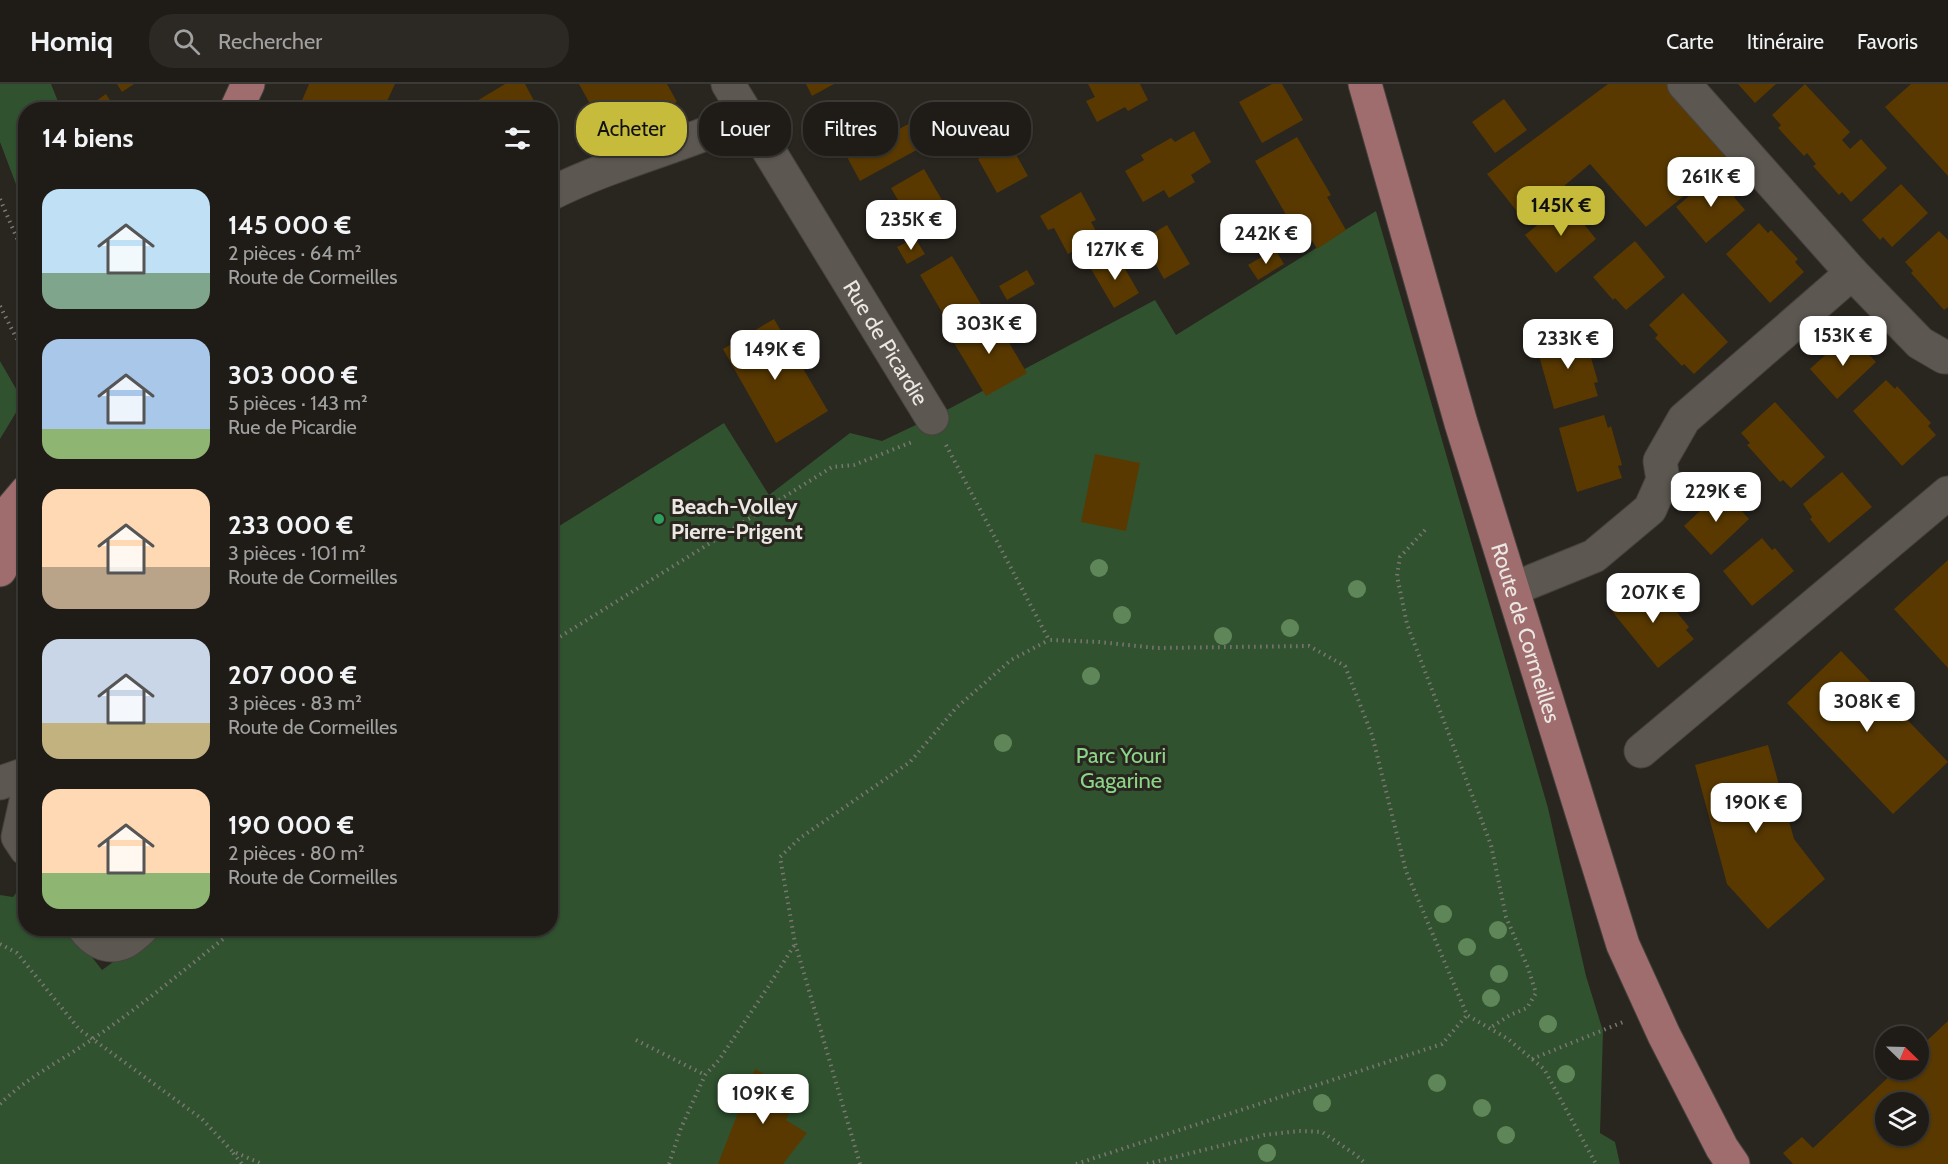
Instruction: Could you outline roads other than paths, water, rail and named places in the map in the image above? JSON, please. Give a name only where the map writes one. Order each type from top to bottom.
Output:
[{"type":"main road","points":[[240,102],[248,84]]},
{"type":"main road","name":"Route de Cormeilles","points":[[1365,84],[1461,423],[1623,945],[1664,1035],[1733,1164]]},
{"type":"main road","points":[[0,523],[18,502]]},
{"type":"main road","points":[[0,570],[18,537]]},
{"type":"street","name":"Rue de Picardie","points":[[728,84],[738,102]]},
{"type":"street","points":[[1684,84],[1852,273],[1920,343],[1948,357]]},
{"type":"street","points":[[558,190],[579,180],[699,138]]},
{"type":"street","name":"Rue de Picardie","points":[[771,156],[935,425]]},
{"type":"street","points":[[1513,589],[1594,556],[1650,509],[1663,480],[1660,461],[1684,419],[1852,273]]},
{"type":"street","points":[[1641,751],[1948,494]]},
{"type":"street","points":[[0,783],[18,777]]},
{"type":"street","points":[[89,936],[105,945],[123,943],[131,936]]},
{"type":"place","name":"Beach-Volley Pierre-Prigent","points":[[659,519]]},
{"type":"park label","name":"Parc Youri Gagarine","points":[[1121,768]]}]
